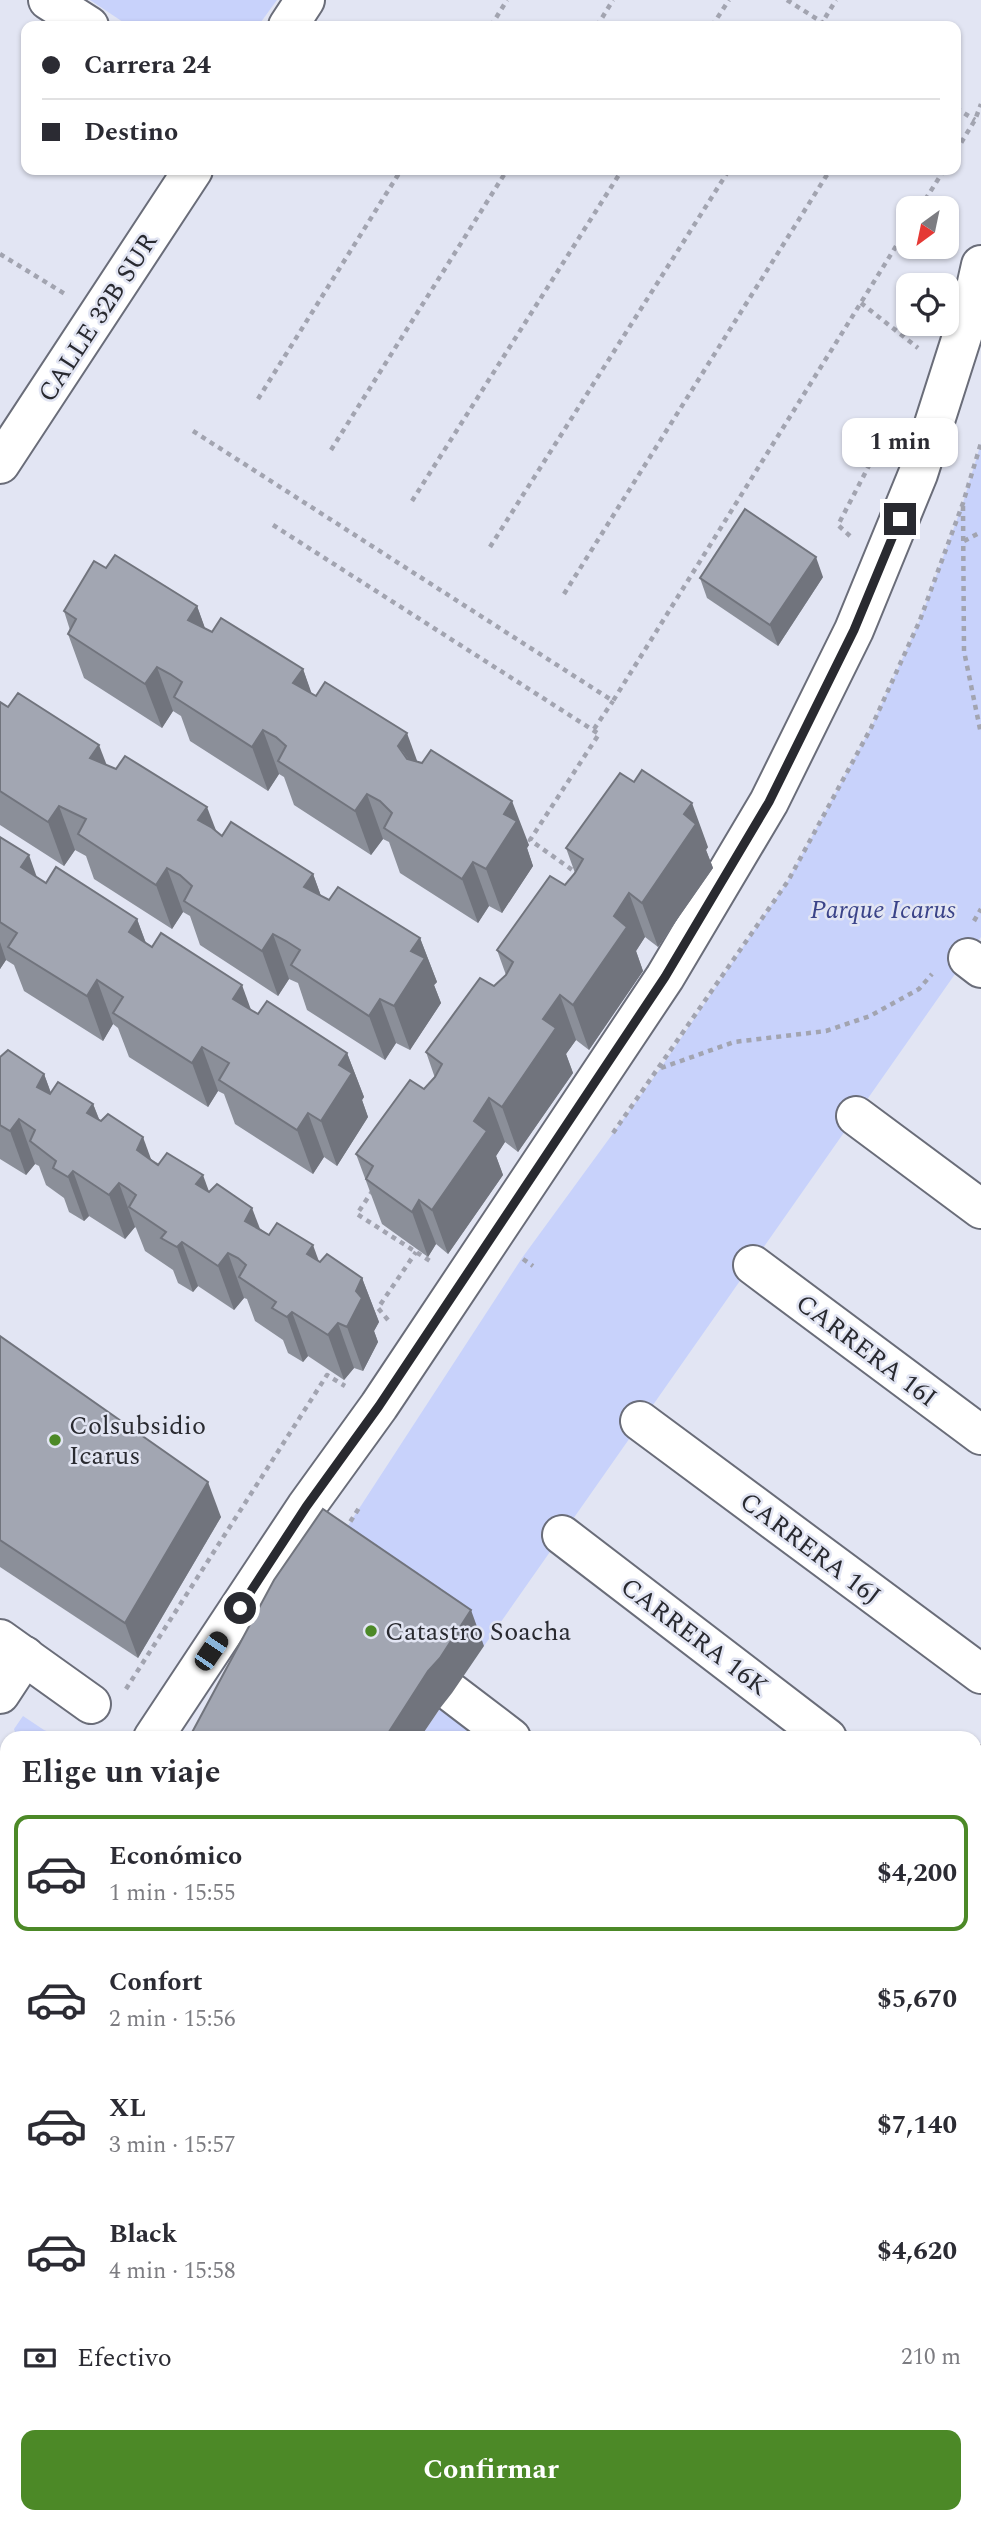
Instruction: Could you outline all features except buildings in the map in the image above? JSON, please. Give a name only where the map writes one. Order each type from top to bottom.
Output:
[{"type":"street","points":[[48,0],[81,21]]},
{"type":"street","points":[[291,21],[305,0]]},
{"type":"street","name":"CALLE 32B SUR","points":[[0,464],[190,175]]},
{"type":"street","points":[[158,1731],[306,1507],[379,1406],[665,977],[769,802],[854,630],[918,474],[972,305],[981,265]]},
{"type":"street","points":[[856,1116],[981,1209]]},
{"type":"street","name":"CARRERA 16I","points":[[753,1265],[981,1435]]},
{"type":"street","name":"CARRERA 16J","points":[[640,1421],[981,1674]]},
{"type":"street","name":"CARRERA 16K","points":[[562,1535],[818,1731]]},
{"type":"street","points":[[0,1694],[12,1647],[91,1704]]},
{"type":"street","points":[[452,1693],[502,1731]]},
{"type":"path","points":[[494,21],[507,0]]},
{"type":"path","points":[[600,21],[614,0]]},
{"type":"path","points":[[715,21],[729,0]]},
{"type":"path","points":[[787,0],[817,21]]},
{"type":"path","points":[[823,21],[836,0]]},
{"type":"path","points":[[961,143],[981,104]]},
{"type":"path","points":[[961,111],[975,120]]},
{"type":"path","points":[[258,399],[398,175]]},
{"type":"path","points":[[331,450],[504,175]]},
{"type":"path","points":[[412,501],[619,175]]},
{"type":"path","points":[[489,547],[726,175]]},
{"type":"path","points":[[564,594],[827,175]]},
{"type":"path","points":[[928,196],[941,175]]},
{"type":"path","points":[[594,730],[896,246]]},
{"type":"path","points":[[0,254],[98,315]]},
{"type":"path","points":[[861,303],[928,355]]},
{"type":"path","points":[[855,540],[838,525],[889,428]]},
{"type":"path","points":[[193,431],[613,701]]},
{"type":"path","points":[[963,503],[964,651],[981,734]]},
{"type":"path","points":[[273,525],[599,734],[530,841],[584,878]]},
{"type":"path","points":[[964,541],[981,532]]},
{"type":"path","points":[[660,1069],[734,1042],[825,1031],[870,1016],[919,989],[964,956],[981,909]]},
{"type":"path","points":[[379,1180],[356,1214],[437,1266]]},
{"type":"path","points":[[391,1324],[378,1308],[416,1252]]},
{"type":"path","points":[[522,1258],[533,1266]]},
{"type":"path","points":[[126,1690],[327,1375],[351,1390]]},
{"type":"green space","points":[[90,0],[277,0],[262,21],[122,21]]},
{"type":"green space","name":"Parque Icarus","points":[[981,443],[981,937],[484,1646],[336,1544],[522,1258],[660,1069],[788,881],[871,728],[920,620],[963,503]]},
{"type":"green space","points":[[441,1707],[473,1731],[425,1731]]},
{"type":"green space","points":[[23,1716],[46,1731],[15,1731]]},
{"type":"place","name":"Colsubsidio Icarus","points":[[55,1440]]},
{"type":"place","name":"Catastro Soacha","points":[[371,1631]]},
{"type":"route","points":[[240,1608],[306,1507],[379,1406],[665,977],[769,802],[854,630],[900,519]]}]
